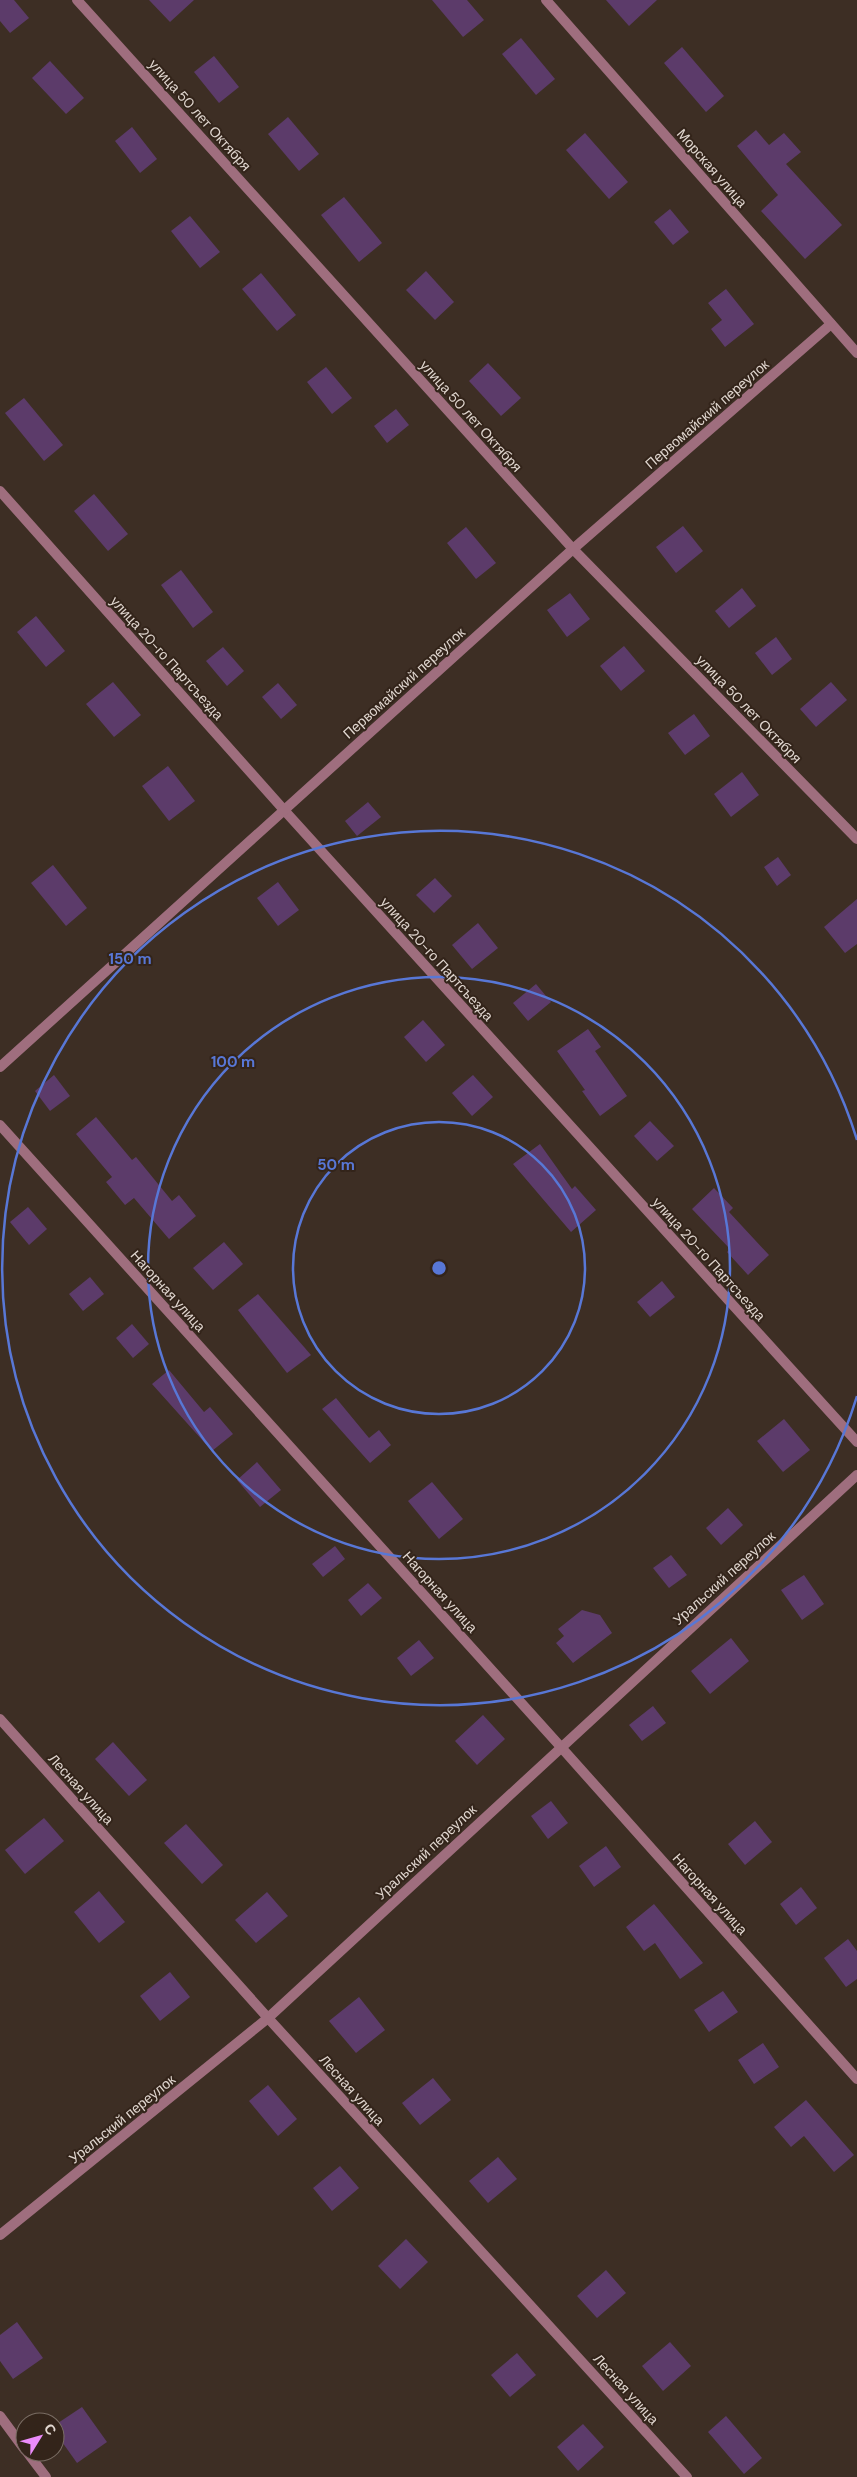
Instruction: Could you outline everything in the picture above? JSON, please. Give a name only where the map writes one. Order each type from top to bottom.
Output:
[{"type":"street","name":"улица 50 лет Октября","points":[[77,0],[573,549],[857,839]]},
{"type":"street","name":"Морская улица","points":[[546,0],[857,353]]},
{"type":"street","name":"Первомайский переулок","points":[[0,1067],[573,549],[831,324]]},
{"type":"street","name":"улица 20-го Партсъезда","points":[[0,491],[284,810],[857,1442]]},
{"type":"street","name":"Нагорная улица","points":[[0,1125],[560,1746],[857,2079]]},
{"type":"street","name":"Уральский переулок","points":[[0,2235],[268,2018],[560,1746],[857,1475]]},
{"type":"street","name":"Лесная улица","points":[[0,1719],[268,2018],[687,2477]]},
{"type":"street","points":[[0,2416],[15,2436]]},
{"type":"street","points":[[34,2462],[46,2477]]},
{"type":"building","points":[[0,0],[14,0],[29,18],[10,33],[0,21]]},
{"type":"building","points":[[149,0],[194,0],[170,22]]},
{"type":"building","points":[[432,0],[467,0],[484,20],[463,37]]},
{"type":"building","points":[[606,0],[657,0],[629,26]]},
{"type":"building","points":[[521,38],[555,79],[536,95],[502,54]]},
{"type":"building","points":[[682,47],[724,96],[706,112],[664,63]]},
{"type":"building","points":[[214,56],[239,87],[219,103],[194,72]]},
{"type":"building","points":[[50,61],[84,98],[66,114],[32,78]]},
{"type":"building","points":[[288,117],[319,154],[299,171],[268,134]]},
{"type":"building","points":[[132,127],[157,159],[140,173],[115,141]]},
{"type":"building","points":[[756,130],[769,145],[784,133],[801,152],[786,164],[842,225],[805,259],[761,211],[778,195],[737,146]]},
{"type":"building","points":[[585,133],[628,182],[609,199],[566,150]]},
{"type":"building","points":[[344,197],[382,243],[359,262],[321,215]]},
{"type":"building","points":[[670,209],[689,232],[673,245],[654,222]]},
{"type":"building","points":[[190,216],[220,252],[200,268],[171,231]]},
{"type":"building","points":[[426,271],[454,302],[435,320],[406,290]]},
{"type":"building","points":[[261,273],[296,315],[277,331],[242,289]]},
{"type":"building","points":[[726,289],[754,324],[725,347],[711,329],[722,320],[708,303]]},
{"type":"building","points":[[488,363],[521,398],[501,416],[469,381]]},
{"type":"building","points":[[326,367],[352,398],[332,414],[307,382]]},
{"type":"building","points":[[24,398],[63,445],[44,461],[5,413]]},
{"type":"building","points":[[396,409],[409,425],[387,443],[374,426]]},
{"type":"building","points":[[94,494],[128,534],[108,551],[74,511]]},
{"type":"building","points":[[683,526],[703,551],[676,573],[656,547]]},
{"type":"building","points":[[466,527],[496,563],[476,579],[447,543]]},
{"type":"building","points":[[181,570],[213,612],[193,628],[161,585]]},
{"type":"building","points":[[742,588],[756,606],[729,628],[715,611]]},
{"type":"building","points":[[570,593],[590,619],[567,637],[547,610]]},
{"type":"building","points":[[36,616],[65,651],[46,667],[17,632]]},
{"type":"building","points":[[776,637],[792,659],[772,675],[755,653]]},
{"type":"building","points":[[624,646],[645,671],[621,691],[600,666]]},
{"type":"building","points":[[223,647],[244,671],[227,686],[206,661]]},
{"type":"building","points":[[113,682],[141,715],[114,737],[86,704]]},
{"type":"building","points":[[831,682],[847,700],[816,727],[800,709]]},
{"type":"building","points":[[278,683],[297,705],[281,719],[262,697]]},
{"type":"building","points":[[694,714],[710,736],[685,755],[668,733]]},
{"type":"building","points":[[168,766],[195,801],[169,821],[142,786]]},
{"type":"building","points":[[742,772],[759,795],[731,817],[714,794]]},
{"type":"building","points":[[368,802],[381,817],[357,836],[345,821]]},
{"type":"building","points":[[778,857],[791,875],[777,886],[764,867]]},
{"type":"building","points":[[53,865],[87,908],[66,926],[31,883]]},
{"type":"building","points":[[435,878],[452,896],[434,913],[416,895]]},
{"type":"building","points":[[278,882],[299,910],[278,926],[257,898]]},
{"type":"building","points":[[857,899],[857,944],[845,953],[824,927]]},
{"type":"building","points":[[478,923],[498,948],[472,969],[452,945]]},
{"type":"building","points":[[536,984],[551,1002],[528,1021],[513,1003]]},
{"type":"building","points":[[423,1020],[445,1045],[426,1062],[404,1037]]},
{"type":"building","points":[[588,1029],[601,1047],[595,1051],[627,1096],[600,1116],[582,1091],[585,1090],[557,1051]]},
{"type":"building","points":[[54,1075],[70,1096],[50,1111],[35,1091]]},
{"type":"building","points":[[473,1075],[493,1097],[472,1116],[452,1093]]},
{"type":"building","points":[[96,1117],[132,1160],[136,1157],[172,1201],[179,1195],[196,1216],[169,1239],[134,1198],[125,1205],[106,1182],[112,1177],[76,1134]]},
{"type":"building","points":[[650,1121],[674,1146],[657,1161],[634,1136]]},
{"type":"building","points":[[540,1144],[572,1189],[575,1186],[596,1210],[571,1232],[513,1164]]},
{"type":"building","points":[[714,1188],[733,1208],[729,1212],[769,1255],[748,1275],[727,1252],[730,1249],[692,1209]]},
{"type":"building","points":[[28,1207],[47,1229],[29,1245],[10,1222]]},
{"type":"building","points":[[224,1242],[243,1264],[213,1290],[193,1268]]},
{"type":"building","points":[[90,1277],[104,1294],[83,1311],[69,1294]]},
{"type":"building","points":[[662,1281],[675,1297],[650,1317],[637,1302]]},
{"type":"building","points":[[258,1294],[311,1355],[287,1373],[238,1310]]},
{"type":"building","points":[[132,1324],[149,1344],[133,1358],[116,1338]]},
{"type":"building","points":[[169,1370],[204,1412],[210,1407],[233,1434],[212,1451],[152,1384]]},
{"type":"building","points":[[336,1398],[369,1438],[379,1430],[391,1445],[370,1463],[322,1409]]},
{"type":"building","points":[[784,1419],[810,1450],[783,1472],[757,1441]]},
{"type":"building","points":[[257,1462],[281,1490],[260,1507],[237,1480]]},
{"type":"building","points":[[432,1482],[463,1519],[439,1539],[408,1501]]},
{"type":"building","points":[[728,1508],[743,1525],[721,1545],[706,1528]]},
{"type":"building","points":[[335,1546],[345,1559],[323,1577],[312,1564]]},
{"type":"building","points":[[671,1555],[687,1575],[669,1588],[653,1568]]},
{"type":"building","points":[[804,1575],[824,1604],[802,1620],[781,1590]]},
{"type":"building","points":[[368,1583],[382,1598],[361,1616],[348,1600]]},
{"type":"building","points":[[582,1610],[600,1615],[612,1633],[573,1663],[556,1643],[564,1636],[558,1629]]},
{"type":"building","points":[[731,1638],[749,1661],[710,1694],[691,1671]]},
{"type":"building","points":[[419,1640],[434,1658],[411,1676],[397,1658]]},
{"type":"building","points":[[653,1706],[666,1723],[642,1741],[629,1725]]},
{"type":"building","points":[[483,1715],[505,1739],[477,1765],[455,1741]]},
{"type":"building","points":[[113,1742],[147,1780],[129,1796],[95,1759]]},
{"type":"building","points":[[551,1801],[568,1823],[548,1839],[531,1816]]},
{"type":"building","points":[[44,1818],[64,1841],[25,1874],[5,1850]]},
{"type":"building","points":[[755,1821],[772,1842],[745,1865],[728,1844]]},
{"type":"building","points":[[186,1824],[223,1865],[202,1884],[164,1843]]},
{"type":"building","points":[[606,1846],[621,1867],[594,1887],[579,1866]]},
{"type":"building","points":[[801,1887],[817,1908],[796,1925],[780,1904]]},
{"type":"building","points":[[99,1891],[125,1922],[99,1943],[74,1912]]},
{"type":"building","points":[[267,1892],[288,1916],[256,1943],[235,1920]]},
{"type":"building","points":[[654,1904],[703,1963],[680,1979],[655,1943],[644,1951],[626,1927]]},
{"type":"building","points":[[848,1939],[857,1951],[857,1979],[846,1987],[824,1958]]},
{"type":"building","points":[[170,1972],[190,1997],[160,2021],[140,1996]]},
{"type":"building","points":[[723,1991],[738,2012],[709,2032],[694,2010]]},
{"type":"building","points":[[359,1997],[385,2030],[356,2053],[329,2021]]},
{"type":"building","points":[[763,2043],[779,2067],[754,2084],[738,2060]]},
{"type":"building","points":[[433,2078],[451,2100],[420,2125],[402,2103]]},
{"type":"building","points":[[268,2085],[297,2119],[278,2136],[249,2101]]},
{"type":"building","points":[[806,2100],[854,2155],[834,2172],[804,2136],[791,2147],[774,2127]]},
{"type":"building","points":[[498,2157],[517,2179],[488,2203],[469,2181]]},
{"type":"building","points":[[340,2166],[359,2188],[332,2211],[313,2188]]},
{"type":"building","points":[[406,2239],[428,2262],[400,2289],[378,2266]]},
{"type":"building","points":[[606,2270],[626,2293],[597,2318],[577,2296]]},
{"type":"building","points":[[17,2322],[43,2358],[13,2379],[0,2361],[0,2335]]},
{"type":"building","points":[[670,2342],[691,2366],[663,2391],[642,2366]]},
{"type":"building","points":[[517,2353],[536,2375],[510,2397],[491,2375]]},
{"type":"building","points":[[82,2407],[107,2442],[77,2463],[65,2446],[65,2418]]},
{"type":"building","points":[[726,2416],[762,2458],[744,2474],[708,2432]]},
{"type":"building","points":[[583,2424],[604,2447],[578,2471],[557,2447]]}]
